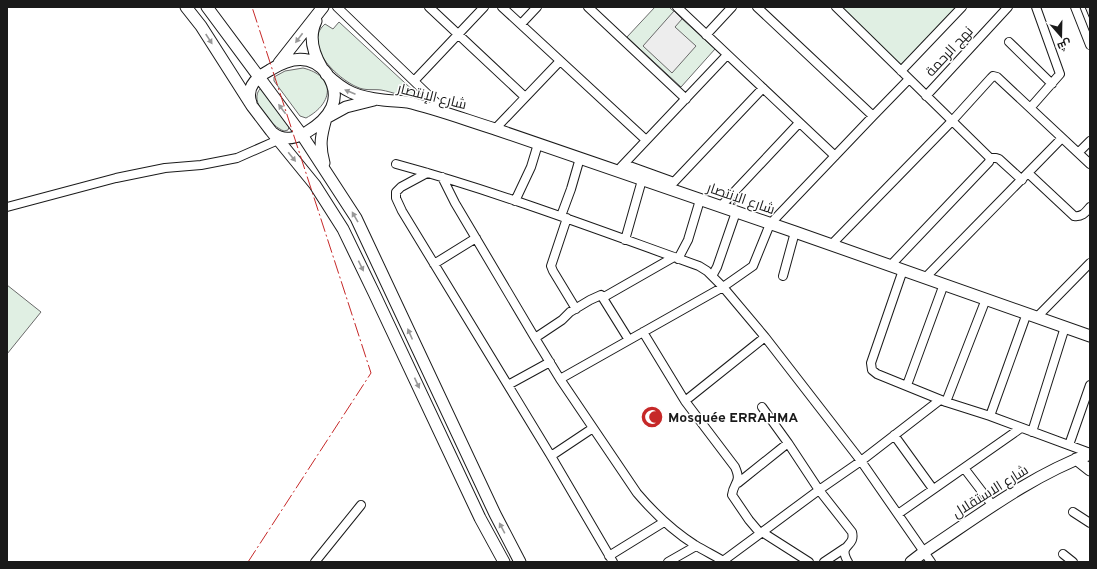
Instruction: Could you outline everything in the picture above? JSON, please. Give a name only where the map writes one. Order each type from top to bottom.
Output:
[{"type":"main road","points":[[186,7],[252,106],[315,185],[343,229],[480,518],[504,562]]},
{"type":"main road","points":[[207,7],[302,135],[356,218],[488,500],[520,562]]},
{"type":"main road","points":[[276,66],[322,8]]},
{"type":"main road","points":[[322,8],[313,26],[312,38],[314,53],[333,87],[334,94],[331,108],[326,118],[320,139],[320,146],[326,172]]},
{"type":"main road","points":[[252,106],[250,101],[250,90],[254,81],[276,66],[289,60],[303,60],[310,61],[324,71]]},
{"type":"main road","name":"شارع الإنتصار","points":[[324,71],[344,90],[365,97],[406,102],[446,113],[580,158],[620,168],[642,180],[795,232],[1090,336]]},
{"type":"main road","points":[[275,136],[294,138],[302,135],[326,118],[346,107],[379,99]]},
{"type":"main road","name":"شارع الاستقلال","points":[[911,562],[1026,484],[1090,453]]},
{"type":"main road","points":[[1076,459],[1090,470]]},
{"type":"street","points":[[337,7],[446,113]]},
{"type":"street","points":[[429,7],[525,98]]},
{"type":"street","points":[[414,81],[484,7]]},
{"type":"street","points":[[502,7],[646,140]]},
{"type":"street","points":[[521,24],[537,7]]},
{"type":"street","points":[[588,7],[686,99]]},
{"type":"street","points":[[676,7],[835,156]]},
{"type":"street","points":[[706,34],[732,7]]},
{"type":"street","points":[[757,7],[873,116]]},
{"type":"street","points":[[836,7],[990,158],[999,159],[1022,180]]},
{"type":"street","points":[[901,72],[962,7]]},
{"type":"street","name":"نهج الرحمة","points":[[926,96],[1008,7]]},
{"type":"street","points":[[1031,107],[1060,74],[1036,7]]},
{"type":"street","points":[[1075,7],[1090,44]]},
{"type":"street","points":[[1009,42],[1052,84]]},
{"type":"street","points":[[727,55],[620,168],[674,182],[763,88]]},
{"type":"street","points":[[495,129],[560,61]]},
{"type":"street","points":[[831,245],[952,122],[993,76],[997,77],[1031,107],[1090,164]]},
{"type":"street","points":[[560,378],[722,287],[753,266],[770,224],[909,80]]},
{"type":"street","points":[[720,206],[799,123]]},
{"type":"street","points":[[7,207],[116,178],[165,168],[201,165],[237,158],[275,136]]},
{"type":"street","points":[[925,278],[1062,138]]},
{"type":"street","points":[[1079,152],[1090,141]]},
{"type":"street","points":[[515,201],[531,167],[538,144]]},
{"type":"street","points":[[576,309],[553,272],[551,266],[580,158]]},
{"type":"street","points":[[890,266],[989,162],[990,158]]},
{"type":"street","points":[[396,164],[442,177],[564,217],[699,266],[707,271],[765,337],[861,461],[931,562]]},
{"type":"street","points":[[427,173],[401,187],[396,192],[396,198],[402,211],[551,456],[611,559],[664,522]]},
{"type":"street","points":[[1028,173],[1074,216],[1083,215],[1090,207]]},
{"type":"street","points":[[442,177],[455,203],[535,338],[637,493],[650,509],[664,522],[696,546],[724,561],[761,532],[943,401],[986,299]]},
{"type":"street","points":[[625,240],[642,180]]},
{"type":"street","points":[[535,338],[596,297],[601,295],[604,297],[676,258],[688,240],[700,200]]},
{"type":"street","points":[[712,276],[717,267],[736,212]]},
{"type":"street","points":[[783,276],[795,232]]},
{"type":"street","points":[[434,264],[476,238]]},
{"type":"street","points":[[990,416],[1032,315],[1090,263]]},
{"type":"street","points":[[903,270],[871,363],[872,370],[877,374],[943,401],[990,416],[1090,453]]},
{"type":"street","points":[[907,385],[944,284]]},
{"type":"street","points":[[604,297],[629,340]]},
{"type":"street","points":[[1032,432],[1065,327]]},
{"type":"street","points":[[643,332],[685,400],[735,467],[739,475],[738,482]]},
{"type":"street","points":[[685,400],[765,337]]},
{"type":"street","points":[[508,385],[550,362]]},
{"type":"street","points":[[1069,445],[1090,385]]},
{"type":"street","points":[[762,407],[819,490],[852,532],[853,536],[851,541],[844,548],[824,562]]},
{"type":"street","points":[[551,456],[593,428]]},
{"type":"street","points":[[898,514],[1021,428]]},
{"type":"street","points":[[894,435],[933,489]]},
{"type":"street","points":[[788,443],[738,482],[732,495],[749,520],[761,532],[809,562]]},
{"type":"street","points":[[964,468],[993,506]]},
{"type":"street","points":[[315,562],[361,505]]},
{"type":"street","points":[[1073,512],[1090,523]]},
{"type":"street","points":[[668,562],[696,546]]},
{"type":"street","points":[[844,548],[845,556],[848,562]]},
{"type":"street","points":[[1063,554],[1074,562]]},
{"type":"green space","points":[[655,7],[669,7],[715,49],[681,87],[627,37]]},
{"type":"green space","points":[[839,7],[957,7],[901,67]]},
{"type":"green space","points":[[339,22],[418,95],[417,98],[381,90],[360,88],[349,83],[332,69],[320,51],[317,42],[319,32],[325,24],[333,29]]},
{"type":"green space","points":[[303,68],[314,72],[321,77],[326,83],[327,90],[326,98],[322,105],[306,118],[300,116],[274,81],[274,77],[285,71]]},
{"type":"green space","points":[[261,88],[289,127],[288,130],[284,131],[273,124],[259,106],[257,93]]},
{"type":"green space","points":[[7,285],[41,312],[7,354]]},
{"type":"shaded area","points":[[674,11],[682,19],[675,27],[696,46],[672,73],[643,46]]},
{"type":"building","points":[[1085,7],[1090,7],[1090,19]]},
{"type":"power","points":[[248,562],[371,373],[252,7]]},
{"type":"place","name":"Mosquée ERRAHMA","points":[[652,417]]}]
